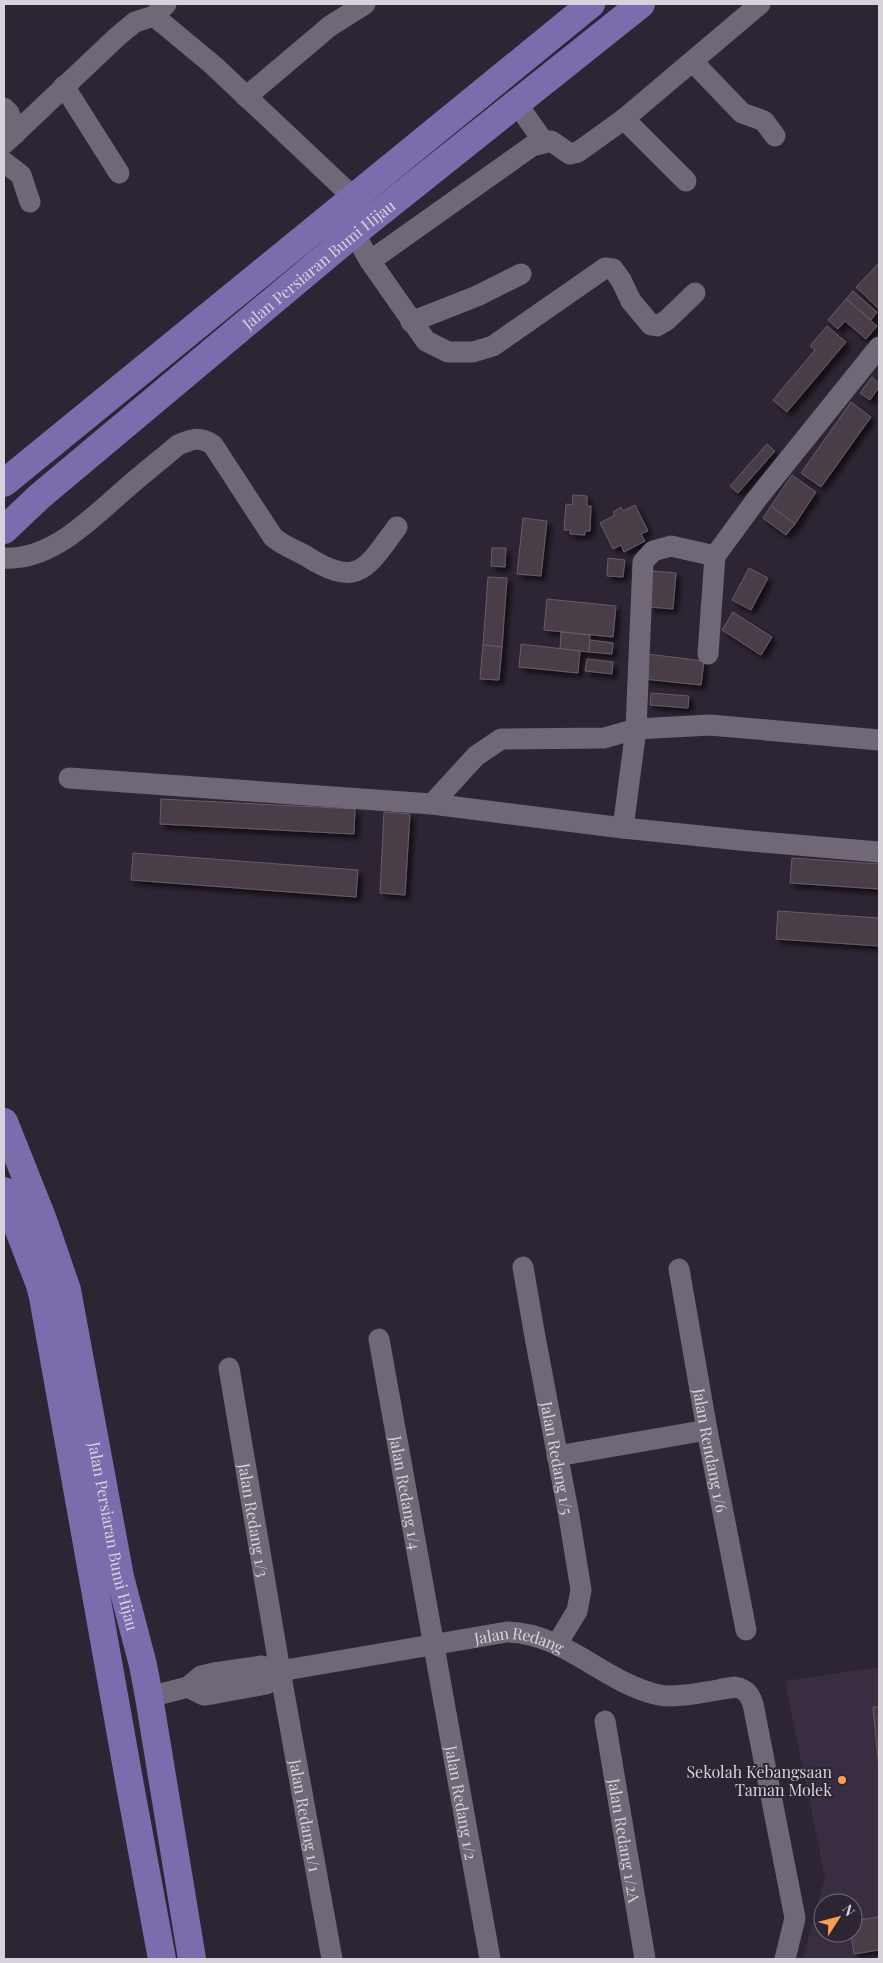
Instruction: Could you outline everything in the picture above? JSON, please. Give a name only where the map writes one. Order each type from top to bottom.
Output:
[{"type":"main road","name":"Jalan Persiaran Bumi Hijau","points":[[4,483],[591,4]]},
{"type":"main road","name":"Jalan Persiaran Bumi Hijau","points":[[4,530],[40,496],[354,233],[641,4]]},
{"type":"main road","name":"Jalan Persiaran Bumi Hijau","points":[[4,1122],[67,1290],[120,1577],[143,1665],[149,1697],[192,1959]]},
{"type":"main road","name":"Jalan Persiaran Bumi Hijau","points":[[4,1191],[43,1297],[162,1959]]},
{"type":"main road","points":[[103,1630],[123,1687],[132,1695],[149,1697]]},
{"type":"main road","points":[[131,1791],[129,1707],[133,1703],[149,1697]]},
{"type":"street","points":[[246,97],[330,26],[365,4]]},
{"type":"street","points":[[370,261],[532,146],[551,141],[570,154],[574,153],[624,119],[760,4]]},
{"type":"street","points":[[10,138],[146,11],[213,66],[353,197]]},
{"type":"street","points":[[692,62],[742,113],[764,121],[775,136]]},
{"type":"street","points":[[64,86],[119,173]]},
{"type":"street","points":[[517,104],[544,142]]},
{"type":"street","points":[[4,108],[9,113],[10,138]]},
{"type":"street","points":[[624,119],[686,180]]},
{"type":"street","points":[[4,162],[21,175],[30,202]]},
{"type":"street","points":[[354,233],[370,261],[426,341],[448,352],[472,352],[493,346],[605,268],[613,269],[621,280],[631,301],[651,325],[657,326],[667,320],[695,293]]},
{"type":"street","points":[[411,322],[477,296],[521,274]]},
{"type":"street","points":[[708,654],[715,556],[756,500],[879,347]]},
{"type":"street","points":[[4,558],[16,559],[44,550],[76,532],[178,445],[194,438],[204,439],[213,446],[273,537],[284,546],[322,566],[336,572],[350,574],[362,568],[375,557],[397,527]]},
{"type":"street","points":[[623,828],[636,729],[643,562],[653,551],[671,546],[715,556]]},
{"type":"street","points":[[432,804],[476,756],[500,739],[604,738],[636,729],[710,725],[879,740]]},
{"type":"street","points":[[68,778],[432,804],[750,842],[879,852]]},
{"type":"street","name":"Jalan Redang 1/5","points":[[523,1267],[581,1590],[576,1611],[557,1644]]},
{"type":"street","name":"Jalan Rendang 1/6","points":[[679,1269],[707,1430],[746,1630]]},
{"type":"street","name":"Jalan Redang 1/4","points":[[380,1339],[434,1645]]},
{"type":"street","name":"Jalan Redang 1/3","points":[[229,1368],[280,1671]]},
{"type":"street","points":[[557,1456],[707,1430]]},
{"type":"street","name":"Jalan Redang","points":[[149,1697],[188,1687],[204,1695],[217,1694],[266,1684],[280,1671],[507,1632],[530,1634],[557,1644],[616,1678],[660,1695],[673,1696],[736,1687],[746,1692],[753,1704],[795,1918],[785,1959]]},
{"type":"street","name":"Jalan Redang 1/2","points":[[434,1645],[490,1959]]},
{"type":"street","name":"Jalan Redang 1/1","points":[[280,1671],[332,1959]]},
{"type":"street","name":"Jalan Redang 1/2A","points":[[605,1721],[645,1959]]},
{"type":"shaded area","name":"Sekolah Kebangsaan Taman Molek","points":[[879,1667],[879,1959],[803,1959],[813,1922],[813,1943],[863,1943],[863,1893],[821,1893],[825,1878],[785,1681]]},
{"type":"building","points":[[879,263],[879,306],[878,308],[856,287]]},
{"type":"building","points":[[853,291],[877,312],[871,320],[846,299]]},
{"type":"building","points":[[846,299],[877,326],[866,339],[845,321],[838,329],[828,320]]},
{"type":"building","points":[[827,326],[846,342],[787,412],[773,400],[815,350],[810,346]]},
{"type":"building","points":[[872,377],[879,383],[879,387],[870,400],[860,393]]},
{"type":"building","points":[[851,402],[871,417],[821,487],[801,473]]},
{"type":"building","points":[[767,444],[775,451],[738,493],[730,486]]},
{"type":"building","points":[[792,475],[816,492],[795,524],[771,506]]},
{"type":"building","points":[[573,495],[587,496],[587,506],[591,506],[590,531],[585,531],[585,535],[570,534],[570,530],[564,530],[566,504],[572,505]]},
{"type":"building","points":[[635,505],[648,531],[641,534],[645,541],[624,552],[621,545],[613,549],[600,523],[615,515],[613,512],[621,507],[623,511]]},
{"type":"building","points":[[771,506],[795,524],[786,535],[763,518]]},
{"type":"building","points":[[523,518],[547,521],[541,576],[517,574]]},
{"type":"building","points":[[492,548],[506,548],[505,567],[491,566]]},
{"type":"building","points":[[608,558],[625,560],[623,577],[607,576]]},
{"type":"building","points":[[749,568],[768,578],[751,610],[732,600]]},
{"type":"building","points":[[652,571],[676,573],[673,609],[649,607]]},
{"type":"building","points":[[488,577],[507,578],[502,647],[483,645]]},
{"type":"building","points":[[547,599],[616,606],[613,637],[544,630]]},
{"type":"building","points":[[733,612],[772,637],[761,655],[722,630]]},
{"type":"building","points":[[561,632],[590,635],[589,652],[560,649]]},
{"type":"building","points":[[590,640],[613,643],[612,654],[589,652]]},
{"type":"building","points":[[521,644],[580,651],[578,673],[519,667]]},
{"type":"building","points":[[483,645],[502,647],[499,680],[480,679]]},
{"type":"building","points":[[647,654],[704,661],[701,685],[644,679]]},
{"type":"building","points":[[587,659],[613,662],[612,674],[585,671]]},
{"type":"building","points":[[651,693],[689,696],[688,708],[650,705]]},
{"type":"building","points":[[161,799],[355,809],[354,834],[160,824]]},
{"type":"building","points":[[384,812],[410,814],[405,895],[380,893]]},
{"type":"building","points":[[133,853],[358,870],[356,897],[131,880]]},
{"type":"building","points":[[792,858],[879,864],[879,889],[790,883]]},
{"type":"building","points":[[778,911],[879,918],[879,946],[776,939]]},
{"type":"building","points":[[873,1707],[879,1707],[879,1768]]},
{"type":"building","points":[[879,1917],[879,1950],[854,1954],[852,1943],[863,1943],[863,1919]]},
{"type":"place","name":"Sekolah Kebangsaan Taman Molek","points":[[842,1780]]}]
